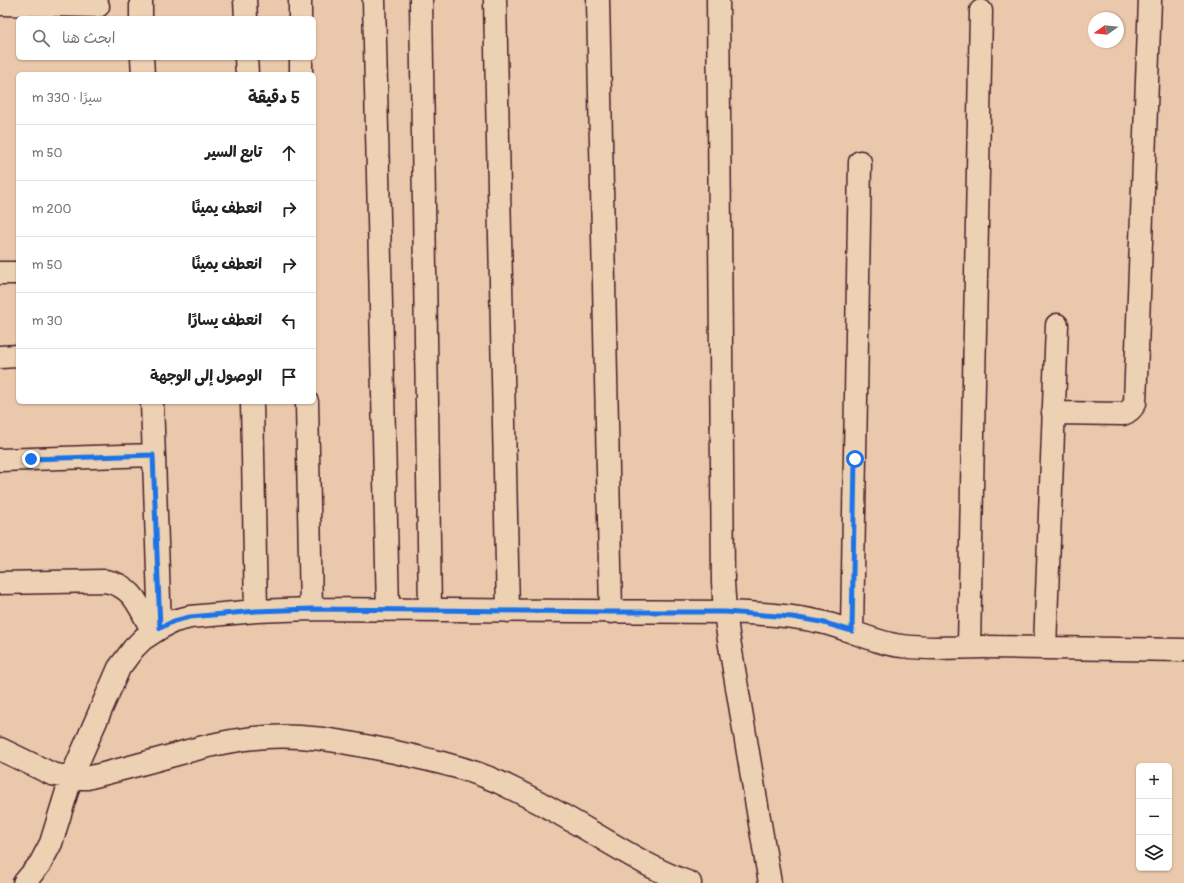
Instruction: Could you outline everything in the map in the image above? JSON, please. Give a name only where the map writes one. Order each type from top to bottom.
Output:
[{"type":"street","points":[[140,0],[141,16]]},
{"type":"street","points":[[245,0],[246,16]]},
{"type":"street","points":[[300,0],[300,16]]},
{"type":"street","points":[[374,0],[388,610]]},
{"type":"street","points":[[421,0],[430,610]]},
{"type":"street","points":[[495,0],[508,611]]},
{"type":"street","points":[[598,0],[611,612]]},
{"type":"street","points":[[718,0],[723,574],[725,612],[770,883]]},
{"type":"street","points":[[1054,413],[1123,414],[1128,412],[1134,403],[1150,0]]},
{"type":"street","points":[[0,4],[98,6]]},
{"type":"street","points":[[969,647],[980,11]]},
{"type":"street","points":[[142,60],[143,72]]},
{"type":"street","points":[[246,60],[247,72]]},
{"type":"street","points":[[301,60],[301,72]]},
{"type":"street","points":[[852,631],[860,162]]},
{"type":"street","points":[[0,273],[16,273]]},
{"type":"street","points":[[1044,648],[1057,325]]},
{"type":"street","points":[[0,357],[16,356]]},
{"type":"street","points":[[152,404],[156,630]]},
{"type":"street","points":[[252,404],[256,611]]},
{"type":"street","points":[[307,404],[311,609]]},
{"type":"street","points":[[0,460],[153,455]]},
{"type":"street","points":[[0,583],[112,582],[125,588],[130,593],[156,630]]},
{"type":"street","points":[[24,883],[40,864],[52,843],[71,778],[119,668],[134,648],[156,630],[174,621],[190,617],[256,611],[311,609],[725,612],[792,617],[821,622],[852,631],[878,641],[902,646],[927,648],[969,647],[1184,650]]},
{"type":"street","points":[[0,748],[52,774],[71,778],[87,778],[213,744],[240,739],[296,736],[323,738],[350,743],[445,763],[478,773],[540,802],[647,865],[690,883]]},
{"type":"route","points":[[31,459],[153,455],[160,628],[174,621],[205,615],[311,609],[725,612],[792,617],[821,622],[852,631],[855,459]]}]
